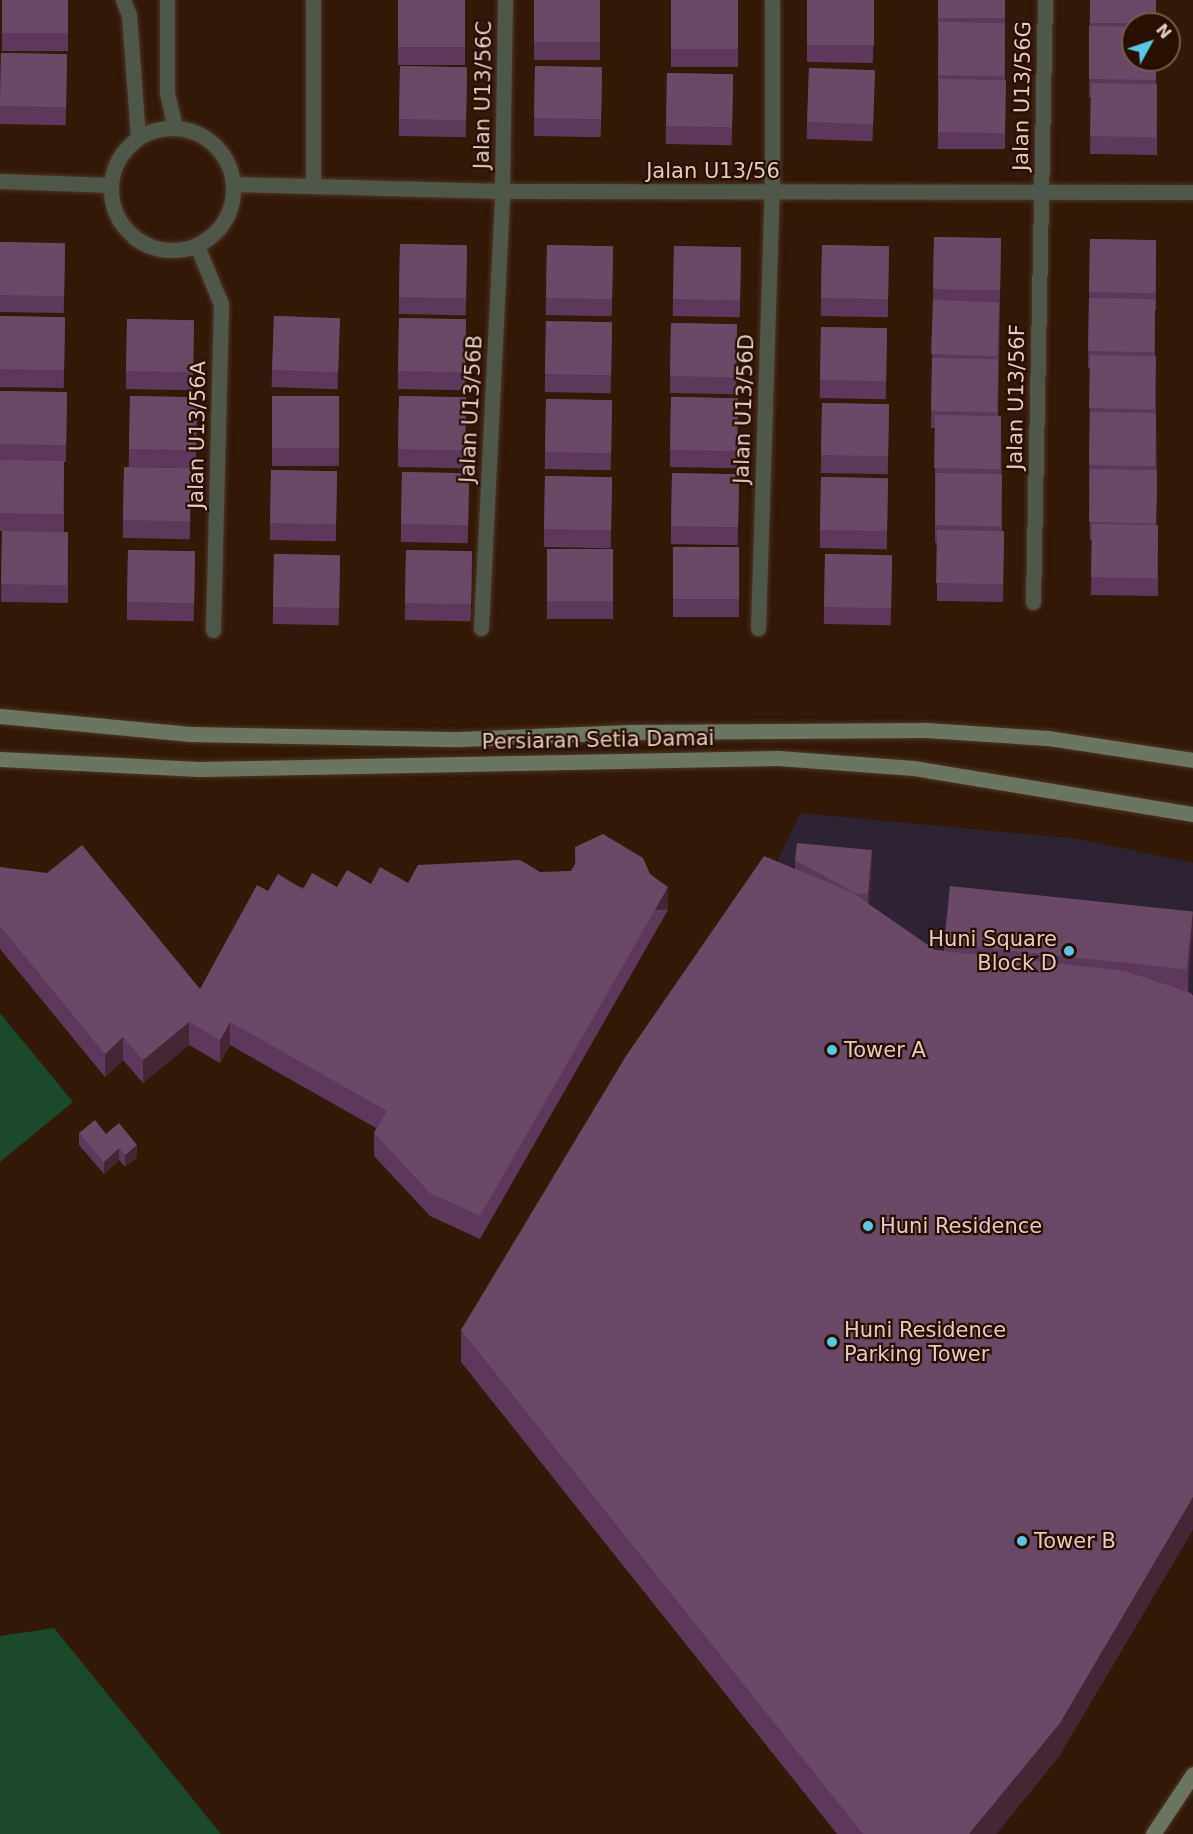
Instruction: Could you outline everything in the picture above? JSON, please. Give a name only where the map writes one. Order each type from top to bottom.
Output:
[{"type":"street","points":[[123,0],[129,15],[138,138]]},
{"type":"street","points":[[167,0],[167,93],[175,128]]},
{"type":"street","points":[[313,0],[314,186]]},
{"type":"street","name":"Jalan U13/56C","points":[[502,191],[505,0]]},
{"type":"street","name":"Jalan U13/56D","points":[[758,628],[772,192],[772,0]]},
{"type":"street","name":"Jalan U13/56G","points":[[1042,192],[1045,0]]},
{"type":"street","points":[[175,128],[207,140],[220,152],[233,184],[225,221],[197,246],[176,251],[156,249],[137,239],[122,225],[113,206],[111,185],[115,167],[138,138],[175,128]]},
{"type":"street","points":[[0,181],[111,185]]},
{"type":"street","name":"Jalan U13/56","points":[[233,184],[502,191],[1193,192]]},
{"type":"street","name":"Jalan U13/56B","points":[[481,628],[502,191]]},
{"type":"street","name":"Jalan U13/56F","points":[[1033,602],[1042,192]]},
{"type":"street","name":"Jalan U13/56A","points":[[197,246],[221,304],[213,630]]},
{"type":"street","name":"Persiaran Setia Damai","points":[[0,716],[190,734],[460,739],[629,732],[926,730],[1048,738],[1193,760]]},
{"type":"street","name":"Persiaran Setia Damai","points":[[0,759],[199,769],[778,758],[914,768],[1193,814]]},
{"type":"street","points":[[1153,1834],[1193,1774]]},
{"type":"shaded area","points":[[800,813],[1080,839],[1193,863],[1193,1029],[935,983],[764,889]]},
{"type":"green space","points":[[0,1013],[73,1102],[0,1162]]},
{"type":"green space","points":[[54,1628],[221,1834],[0,1834],[0,1636]]},
{"type":"building","points":[[2,0],[68,0],[68,33],[2,33]]},
{"type":"building","points":[[398,0],[465,0],[465,47],[398,47]]},
{"type":"building","points":[[534,0],[600,0],[600,42],[534,42]]},
{"type":"building","points":[[671,0],[738,0],[738,49],[671,49]]},
{"type":"building","points":[[807,0],[874,0],[874,45],[807,45]]},
{"type":"building","points":[[938,0],[1005,0],[1005,18],[938,18]]},
{"type":"building","points":[[1090,0],[1156,0],[1156,12],[1121,12],[1121,23],[1090,23]]},
{"type":"building","points":[[939,22],[1005,23],[1004,76],[938,75]]},
{"type":"building","points":[[1089,26],[1121,27],[1121,72],[1156,72],[1156,80],[1089,79]]},
{"type":"building","points":[[1,53],[67,54],[66,107],[0,106]]},
{"type":"building","points":[[400,66],[467,67],[466,120],[399,119]]},
{"type":"building","points":[[535,66],[602,67],[601,119],[534,118]]},
{"type":"building","points":[[809,68],[875,70],[873,124],[807,122]]},
{"type":"building","points":[[667,73],[733,74],[732,127],[666,126]]},
{"type":"building","points":[[939,79],[1006,80],[1005,133],[938,132]]},
{"type":"building","points":[[1091,83],[1157,84],[1156,137],[1090,136]]},
{"type":"building","points":[[934,237],[1001,238],[1000,290],[933,289]]},
{"type":"building","points":[[1090,239],[1156,240],[1155,293],[1089,292]]},
{"type":"building","points":[[0,242],[65,243],[64,296],[0,295]]},
{"type":"building","points":[[400,244],[467,245],[466,298],[399,297]]},
{"type":"building","points":[[547,245],[613,246],[612,299],[546,298]]},
{"type":"building","points":[[822,245],[889,246],[888,299],[821,298]]},
{"type":"building","points":[[674,246],[741,247],[740,300],[673,299]]},
{"type":"building","points":[[1089,298],[1155,299],[1154,352],[1088,351]]},
{"type":"building","points":[[933,300],[999,302],[997,356],[931,354]]},
{"type":"building","points":[[0,316],[65,317],[64,370],[0,369]]},
{"type":"building","points":[[274,316],[340,318],[338,372],[272,370]]},
{"type":"building","points":[[399,318],[466,319],[465,372],[398,371]]},
{"type":"building","points":[[127,319],[194,320],[193,372],[126,371]]},
{"type":"building","points":[[546,321],[612,322],[611,375],[545,374]]},
{"type":"building","points":[[671,323],[737,324],[736,377],[670,376]]},
{"type":"building","points":[[821,327],[887,328],[886,381],[820,380]]},
{"type":"building","points":[[1090,355],[1156,356],[1155,409],[1089,408]]},
{"type":"building","points":[[932,358],[998,359],[997,412],[931,411]]},
{"type":"building","points":[[0,391],[67,392],[66,445],[0,444]]},
{"type":"building","points":[[130,396],[197,397],[196,450],[129,449]]},
{"type":"building","points":[[272,396],[339,396],[339,448],[272,448]]},
{"type":"building","points":[[399,396],[466,397],[465,450],[398,449]]},
{"type":"building","points":[[671,397],[738,398],[737,451],[670,450]]},
{"type":"building","points":[[546,399],[612,400],[611,453],[545,452]]},
{"type":"building","points":[[822,403],[889,404],[888,456],[821,455]]},
{"type":"building","points":[[1090,412],[1156,413],[1155,466],[1089,465]]},
{"type":"building","points":[[935,415],[1001,416],[1000,469],[934,468]]},
{"type":"building","points":[[0,460],[64,461],[63,514],[0,513]]},
{"type":"building","points":[[124,467],[191,468],[190,521],[123,520]]},
{"type":"building","points":[[1090,469],[1157,470],[1156,523],[1089,522]]},
{"type":"building","points":[[271,470],[337,471],[336,524],[270,523]]},
{"type":"building","points":[[402,472],[469,473],[468,525],[401,524]]},
{"type":"building","points":[[672,473],[739,474],[738,527],[671,526]]},
{"type":"building","points":[[936,473],[1002,474],[1001,526],[935,525]]},
{"type":"building","points":[[545,476],[612,477],[611,530],[544,529]]},
{"type":"building","points":[[821,477],[888,478],[887,531],[820,530]]},
{"type":"building","points":[[1092,524],[1158,525],[1157,578],[1091,577]]},
{"type":"building","points":[[937,530],[1004,531],[1003,584],[936,583]]},
{"type":"building","points":[[2,531],[68,532],[67,585],[1,584]]},
{"type":"building","points":[[673,547],[739,547],[739,599],[673,599]]},
{"type":"building","points":[[547,549],[613,549],[613,601],[547,601]]},
{"type":"building","points":[[128,550],[195,551],[194,603],[127,602]]},
{"type":"building","points":[[406,550],[472,551],[471,604],[405,603]]},
{"type":"building","points":[[274,554],[340,555],[339,608],[273,607]]},
{"type":"building","points":[[825,554],[892,555],[891,608],[824,607]]},
{"type":"building","points":[[603,834],[643,858],[650,874],[668,887],[480,1216],[430,1193],[374,1133],[387,1111],[230,1022],[220,1040],[189,1022],[143,1060],[123,1037],[105,1054],[0,926],[0,867],[47,873],[82,845],[200,989],[257,885],[268,891],[278,874],[303,889],[312,873],[337,887],[347,870],[371,884],[380,867],[408,883],[418,865],[520,860],[540,872],[571,871],[576,863],[575,847]]},
{"type":"building","points":[[797,843],[872,850],[868,893],[857,894],[795,860]]},
{"type":"building","name":"Huni Residence","points":[[764,856],[853,893],[935,950],[1125,971],[1191,993],[1193,996],[1193,1497],[1060,1723],[969,1834],[863,1834],[461,1330],[626,1056]]},
{"type":"building","points":[[950,886],[1193,912],[1187,969],[944,944]]},
{"type":"building","points":[[95,1120],[106,1134],[119,1123],[137,1145],[125,1155],[119,1148],[104,1162],[79,1133]]},
{"type":"place","name":"Huni Square Block D","points":[[1069,951]]},
{"type":"place","name":"Tower A","points":[[832,1050]]},
{"type":"place","name":"Huni Residence","points":[[868,1226]]},
{"type":"place","name":"Huni Residence Parking Tower","points":[[832,1342]]},
{"type":"place","name":"Tower B","points":[[1022,1541]]}]
